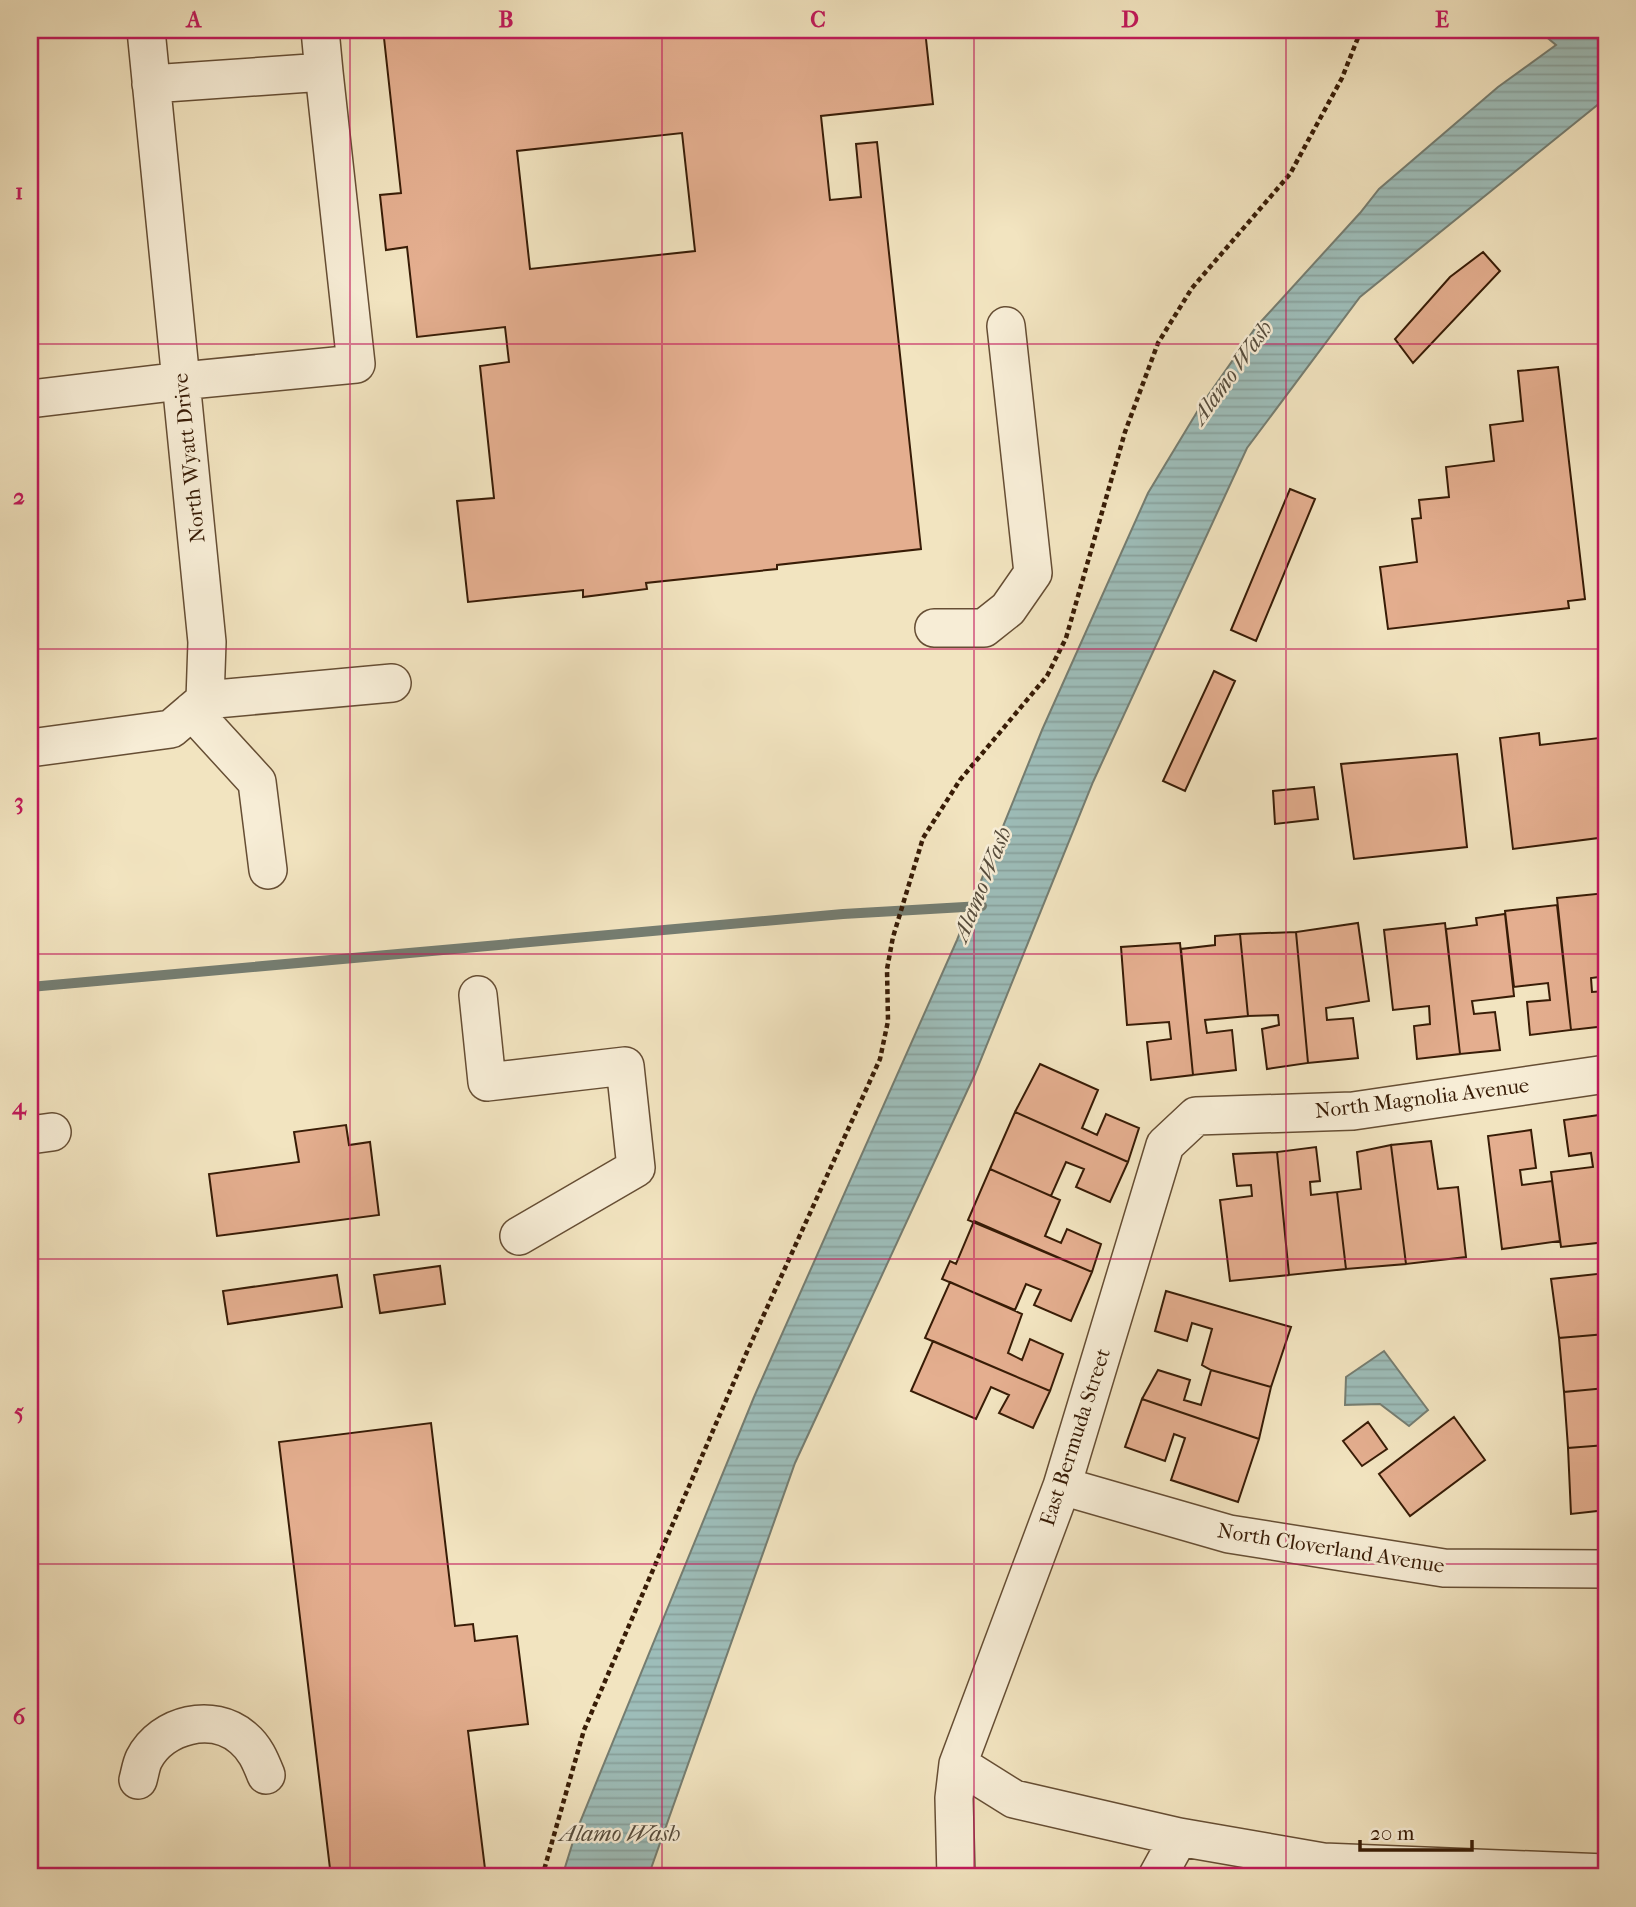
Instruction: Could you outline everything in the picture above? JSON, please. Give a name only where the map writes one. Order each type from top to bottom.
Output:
[{"type":"street","name":"North Wyatt Drive","points":[[145,30],[207,642],[199,705]]},
{"type":"street","points":[[30,399],[356,364],[320,30]]},
{"type":"street","points":[[151,84],[324,72]]},
{"type":"street","points":[[934,628],[984,628],[1008,609],[1033,573],[1006,326]]},
{"type":"street","points":[[30,748],[171,729],[199,705],[392,683]]},
{"type":"street","points":[[199,705],[257,782],[268,870]]},
{"type":"street","points":[[478,995],[487,1082],[625,1066],[636,1168],[519,1236]]},
{"type":"street","name":"North Magnolia Avenue","points":[[1196,1116],[1353,1111],[1606,1074]]},
{"type":"street","name":"East Bermuda Street","points":[[956,1877],[954,1798],[958,1764],[1062,1486],[1165,1145],[1196,1116]]},
{"type":"street","name":"North Cloverland Avenue","points":[[1062,1486],[1229,1534],[1444,1568],[1606,1569]]},
{"type":"street","points":[[138,1780],[144,1759],[158,1740],[177,1728],[199,1723],[222,1726],[242,1737],[258,1754],[266,1775]]},
{"type":"street","points":[[958,1764],[1014,1799],[1179,1837],[1323,1862],[1606,1873]]},
{"type":"street","points":[[1157,1877],[1179,1837]]},
{"type":"path","points":[[542,1877],[584,1730],[746,1354],[880,1059],[888,1021],[887,969],[893,937],[923,838],[960,780],[1047,676],[1066,638],[1125,432],[1158,343],[1192,288],[1290,174],[1342,78],[1361,30]]},
{"type":"water","name":"Alamo Wash","points":[[1538,30],[1606,30],[1606,98],[1360,297],[1247,448],[1093,782],[975,1074],[795,1463],[648,1877],[562,1877],[576,1832],[754,1397],[957,940],[1042,730],[1148,493],[1200,407],[1256,327],[1379,189],[1498,87],[1556,45]]},
{"type":"water","points":[[1384,1351],[1428,1410],[1409,1426],[1380,1404],[1345,1405],[1346,1377]]},
{"type":"building","points":[[455,30],[925,30],[933,104],[821,116],[830,200],[861,197],[856,144],[877,142],[921,549],[777,565],[777,569],[646,583],[647,589],[583,597],[583,590],[468,602],[457,501],[494,498],[480,366],[509,362],[505,327],[417,337],[407,247],[386,250],[380,195],[401,193],[384,38]],"holes":[[[682,133],[695,251],[530,269],[517,151]]]},
{"type":"building","points":[[1483,252],[1500,271],[1413,363],[1395,339],[1450,277]]},
{"type":"building","points":[[1558,367],[1585,599],[1568,601],[1569,608],[1388,629],[1380,567],[1417,562],[1412,519],[1421,518],[1419,500],[1449,497],[1446,467],[1494,461],[1490,425],[1523,421],[1518,371]]},
{"type":"building","points":[[1290,489],[1315,499],[1256,641],[1231,630]]},
{"type":"building","points":[[1214,671],[1235,681],[1185,791],[1163,781]]},
{"type":"building","points":[[1539,733],[1540,745],[1599,738],[1606,799],[1606,837],[1513,849],[1500,738]]},
{"type":"building","points":[[1457,754],[1467,847],[1354,859],[1341,764]]},
{"type":"building","points":[[1314,787],[1318,819],[1275,824],[1273,791]]},
{"type":"building","points":[[1606,893],[1606,976],[1591,978],[1592,992],[1606,991],[1606,1026],[1571,1030],[1557,898]]},
{"type":"building","points":[[1557,905],[1571,1030],[1530,1035],[1527,1002],[1550,1000],[1548,983],[1514,987],[1505,911]]},
{"type":"building","points":[[1505,914],[1514,996],[1472,1001],[1474,1014],[1495,1012],[1500,1050],[1460,1054],[1446,929],[1477,925],[1476,918]]},
{"type":"building","points":[[1358,923],[1369,1001],[1326,1008],[1327,1020],[1353,1018],[1358,1058],[1308,1063],[1296,932]]},
{"type":"building","points":[[1445,923],[1460,1054],[1417,1059],[1414,1026],[1430,1024],[1429,1006],[1393,1010],[1384,930]]},
{"type":"building","points":[[1296,932],[1308,1063],[1267,1069],[1262,1029],[1279,1025],[1278,1015],[1248,1016],[1240,934]]},
{"type":"building","points":[[1240,934],[1248,1016],[1205,1020],[1207,1033],[1232,1030],[1236,1070],[1193,1075],[1181,949],[1215,945],[1215,936]]},
{"type":"building","points":[[1180,943],[1193,1075],[1151,1080],[1147,1042],[1171,1039],[1169,1022],[1127,1025],[1121,947]]},
{"type":"building","points":[[1040,1064],[1098,1090],[1082,1128],[1097,1135],[1106,1114],[1139,1128],[1128,1162],[1015,1112]]},
{"type":"building","points":[[1015,1112],[1128,1162],[1110,1202],[1076,1187],[1084,1169],[1066,1162],[1051,1196],[990,1169]]},
{"type":"building","points":[[1606,1114],[1606,1242],[1561,1247],[1551,1172],[1593,1167],[1591,1153],[1569,1156],[1564,1120]]},
{"type":"building","points":[[346,1125],[349,1145],[370,1142],[379,1215],[217,1236],[209,1174],[299,1162],[294,1132]]},
{"type":"building","points":[[1531,1130],[1536,1168],[1520,1170],[1522,1185],[1552,1181],[1560,1241],[1502,1249],[1488,1136]]},
{"type":"building","points":[[1431,1141],[1438,1189],[1458,1187],[1466,1257],[1406,1264],[1391,1145]]},
{"type":"building","points":[[1391,1145],[1406,1264],[1346,1269],[1337,1192],[1361,1189],[1357,1152]]},
{"type":"building","points":[[1316,1147],[1320,1181],[1310,1182],[1311,1195],[1337,1192],[1346,1269],[1289,1275],[1277,1152]]},
{"type":"building","points":[[1277,1152],[1289,1275],[1230,1281],[1220,1200],[1252,1196],[1251,1185],[1237,1186],[1233,1154]]},
{"type":"building","points":[[990,1169],[1060,1200],[1045,1236],[1061,1243],[1067,1229],[1101,1244],[1092,1272],[968,1220]]},
{"type":"building","points":[[974,1221],[1092,1272],[1071,1321],[1034,1305],[1041,1290],[1026,1284],[1015,1310],[942,1279],[950,1261],[956,1264]]},
{"type":"building","points":[[440,1266],[445,1304],[380,1313],[374,1275]]},
{"type":"building","points":[[1606,1273],[1606,1334],[1559,1338],[1551,1279]]},
{"type":"building","points":[[337,1275],[342,1307],[228,1324],[223,1291]]},
{"type":"building","points":[[950,1282],[1022,1314],[1008,1353],[1022,1360],[1030,1339],[1063,1354],[1050,1391],[925,1338]]},
{"type":"building","points":[[1166,1291],[1291,1327],[1271,1387],[1202,1365],[1212,1329],[1192,1323],[1187,1341],[1155,1331]]},
{"type":"building","points":[[1606,1334],[1606,1388],[1564,1392],[1559,1338]]},
{"type":"building","points":[[933,1341],[1050,1391],[1033,1428],[999,1413],[1009,1395],[991,1387],[976,1419],[911,1391]]},
{"type":"building","points":[[1158,1370],[1190,1380],[1184,1400],[1201,1405],[1211,1370],[1271,1387],[1259,1439],[1142,1399]]},
{"type":"building","points":[[1606,1388],[1606,1445],[1568,1448],[1564,1392]]},
{"type":"building","points":[[1142,1399],[1259,1439],[1238,1502],[1171,1480],[1185,1438],[1174,1434],[1165,1461],[1125,1447]]},
{"type":"building","points":[[1454,1417],[1485,1460],[1410,1516],[1379,1474]]},
{"type":"building","points":[[1368,1422],[1387,1449],[1362,1466],[1343,1441]]},
{"type":"building","points":[[431,1423],[455,1626],[473,1624],[475,1641],[517,1636],[528,1724],[468,1731],[486,1877],[331,1877],[279,1442]]},
{"type":"building","points":[[1606,1445],[1606,1510],[1571,1514],[1568,1448]]},
{"type":"waterway","points":[[30,987],[843,914],[982,906]]}]
